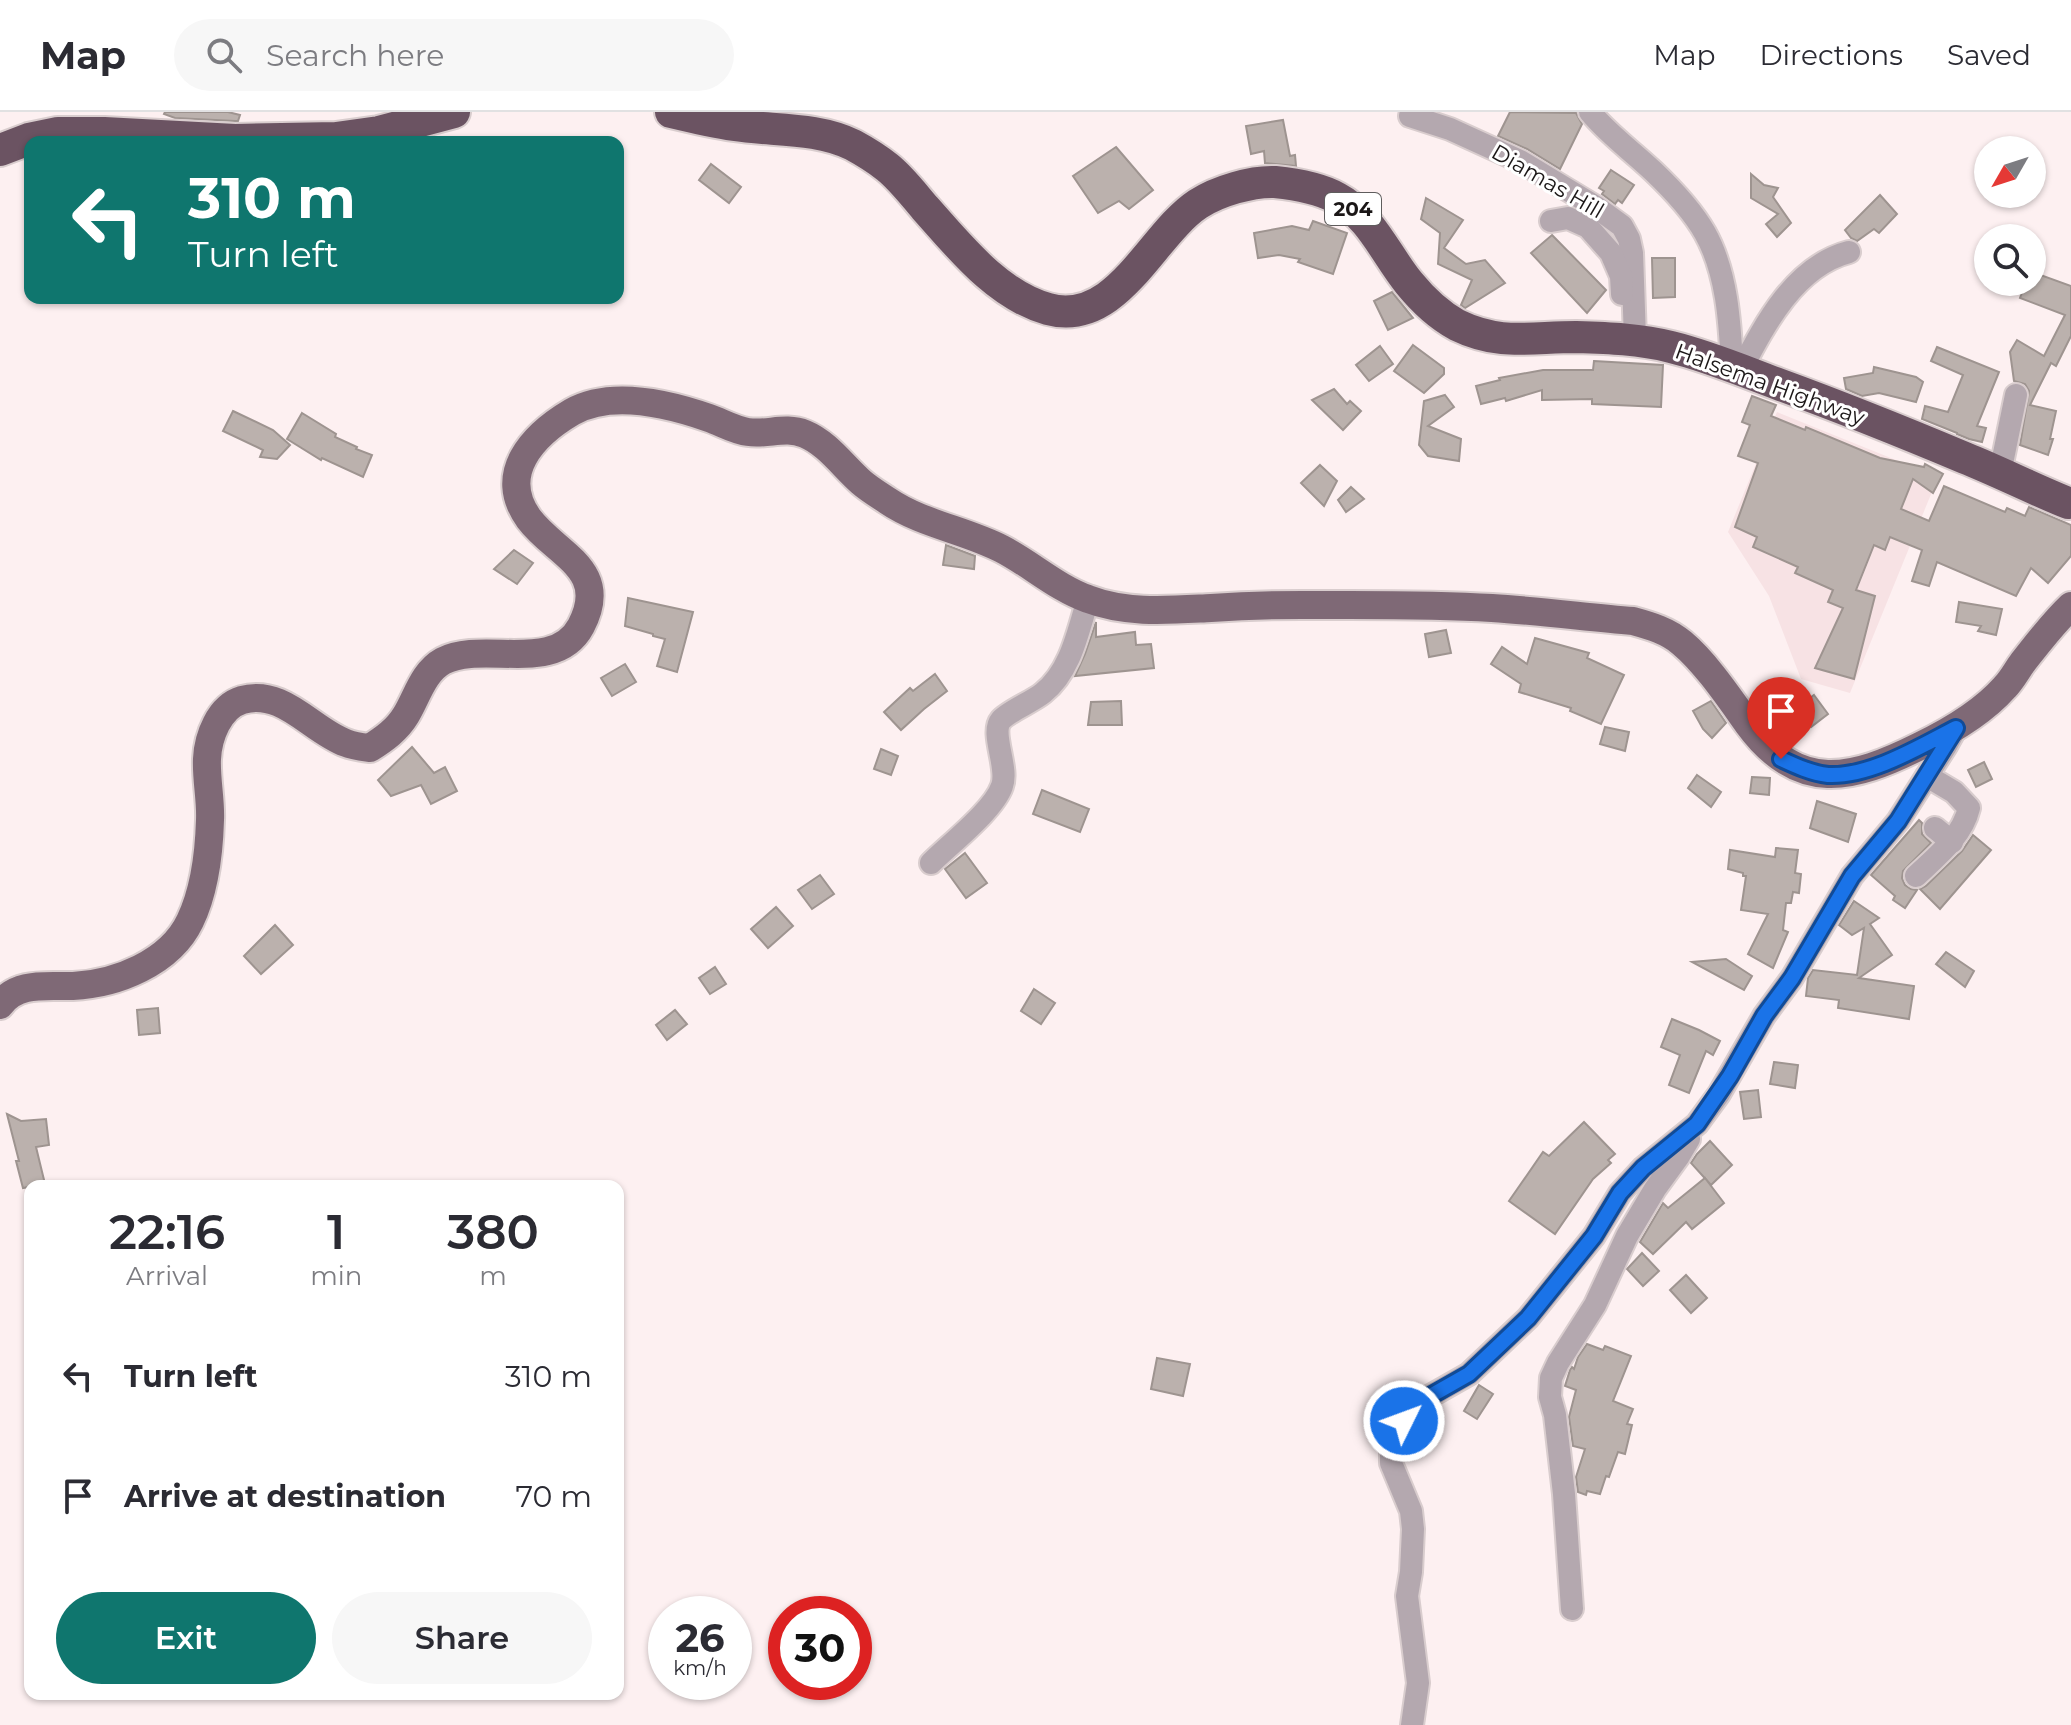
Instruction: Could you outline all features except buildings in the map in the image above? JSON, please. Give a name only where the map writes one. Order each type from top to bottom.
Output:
[{"type":"highway","points":[[350,136],[379,132],[454,112]]},
{"type":"highway","name":"Halsema Highway","points":[[671,112],[735,125],[816,133],[850,144],[887,167],[978,264],[1010,292],[1049,309],[1076,311],[1101,302],[1120,287],[1198,204],[1230,189],[1271,182],[1310,187],[1346,204],[1370,227],[1409,284],[1433,309],[1457,325],[1489,336],[1520,340],[1573,337],[1627,339],[1673,347],[1737,368],[1968,459],[2068,503]]},
{"type":"highway","points":[[44,136],[104,133],[160,136]]},
{"type":"highway","points":[[0,150],[24,141]]},
{"type":"main road","points":[[0,1005],[5,998],[29,987],[75,986],[110,981],[145,967],[181,935],[189,924],[204,884],[210,818],[207,758],[214,728],[224,711],[241,700],[275,700],[346,743],[370,748],[393,732],[406,717],[427,675],[442,662],[466,654],[532,654],[561,646],[579,631],[590,604],[589,587],[568,554],[528,518],[519,498],[516,473],[526,452],[543,434],[575,411],[604,402],[639,400],[705,416],[748,432],[787,429],[808,435],[835,455],[862,484],[893,505],[1003,549],[1061,586],[1112,607],[1143,610],[1265,605],[1491,608],[1655,627],[1683,644],[1719,685],[1759,739],[1781,759],[1807,771],[1829,775],[1851,773],[1889,762],[1956,728],[2005,687],[2071,606]]},
{"type":"street","points":[[1590,112],[1602,128],[1680,197],[1705,233],[1718,265],[1737,368]]},
{"type":"street","name":"Diamas Hill","points":[[1410,116],[1450,129],[1510,156],[1622,226],[1632,253],[1627,339]]},
{"type":"street","points":[[1551,221],[1568,218],[1588,227],[1611,253],[1621,276],[1627,339]]},
{"type":"street","points":[[1737,368],[1804,276],[1825,261],[1849,252]]},
{"type":"street","points":[[2000,473],[2016,395]]},
{"type":"street","points":[[931,863],[988,808],[1001,790],[1004,780],[998,725],[1002,718],[1047,690],[1057,677],[1072,652],[1088,599]]},
{"type":"street","points":[[1572,1609],[1564,1494],[1550,1397],[1551,1378],[1595,1305],[1627,1236],[1655,1189],[1726,1082],[1764,1016],[1792,978],[1852,876],[1898,821],[1956,728]]},
{"type":"street","points":[[1916,876],[1944,835],[1966,822],[1969,808],[1954,792],[1927,776]]},
{"type":"street","points":[[1412,1725],[1418,1683],[1407,1596],[1413,1529],[1411,1511],[1391,1463],[1394,1440],[1404,1421],[1425,1399],[1469,1374],[1528,1318],[1594,1236],[1620,1193],[1643,1168],[1697,1124]]},
{"type":"shaded area","points":[[1777,412],[1938,477],[1850,693],[1801,679],[1769,596],[1728,532]]},
{"type":"route","points":[[1404,1421],[1425,1399],[1469,1374],[1528,1318],[1578,1258],[1620,1193],[1643,1168],[1697,1124],[1719,1094],[1764,1016],[1792,978],[1852,876],[1898,821],[1956,728],[1889,762],[1851,773],[1829,775],[1807,771],[1781,759]]}]
